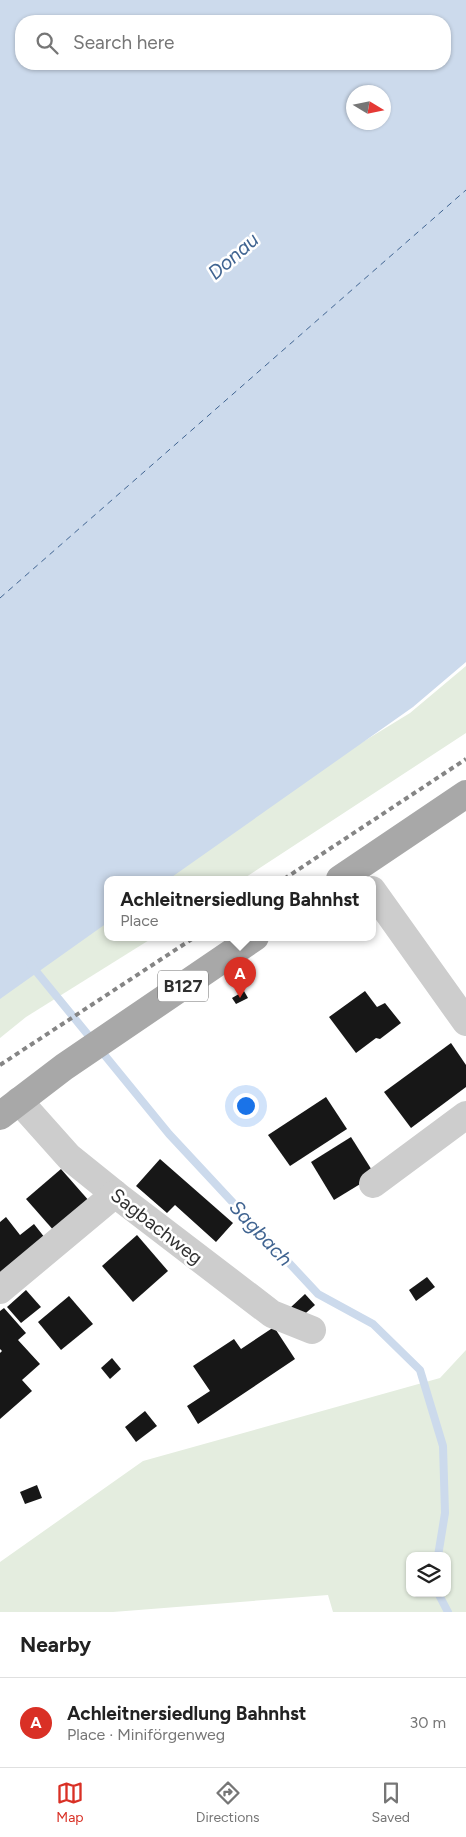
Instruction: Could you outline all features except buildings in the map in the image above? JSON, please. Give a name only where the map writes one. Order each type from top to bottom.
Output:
[{"type":"main road","points":[[354,875],[466,794]]},
{"type":"main road","name":"B127","points":[[10,1108],[111,1034],[249,941]]},
{"type":"street","points":[[376,896],[466,1022]]},
{"type":"street","name":"Sagbachweg","points":[[10,1108],[115,1194],[272,1314],[312,1330]]},
{"type":"street","points":[[373,1184],[466,1114]]},
{"type":"street","points":[[0,1290],[115,1194]]},
{"type":"shaded area","points":[[466,666],[466,733],[248,876],[144,876],[410,713]]},
{"type":"shaded area","points":[[104,898],[104,941],[148,941],[26,1017],[0,1038],[0,937]]},
{"type":"shaded area","points":[[466,1350],[466,1612],[333,1612],[328,1595],[113,1612],[0,1612],[0,1562],[143,1461],[440,1378]]},
{"type":"water","name":"Donau","points":[[0,0],[466,0],[466,662],[413,707],[173,876],[104,876],[104,925],[0,999]]},
{"type":"waterway","name":"Sagbach","points":[[31,965],[169,1134],[318,1294],[373,1324],[420,1370],[443,1446],[445,1513],[439,1552]]},
{"type":"waterway","name":"Sagbach","points":[[440,1597],[448,1612]]},
{"type":"ferry route","points":[[0,598],[466,190]]},
{"type":"railway","points":[[289,876],[466,759]]},
{"type":"railway","points":[[0,1065],[189,941]]},
{"type":"place","name":"Achleitnersiedlung Bahnhst","points":[[240,998]]}]
